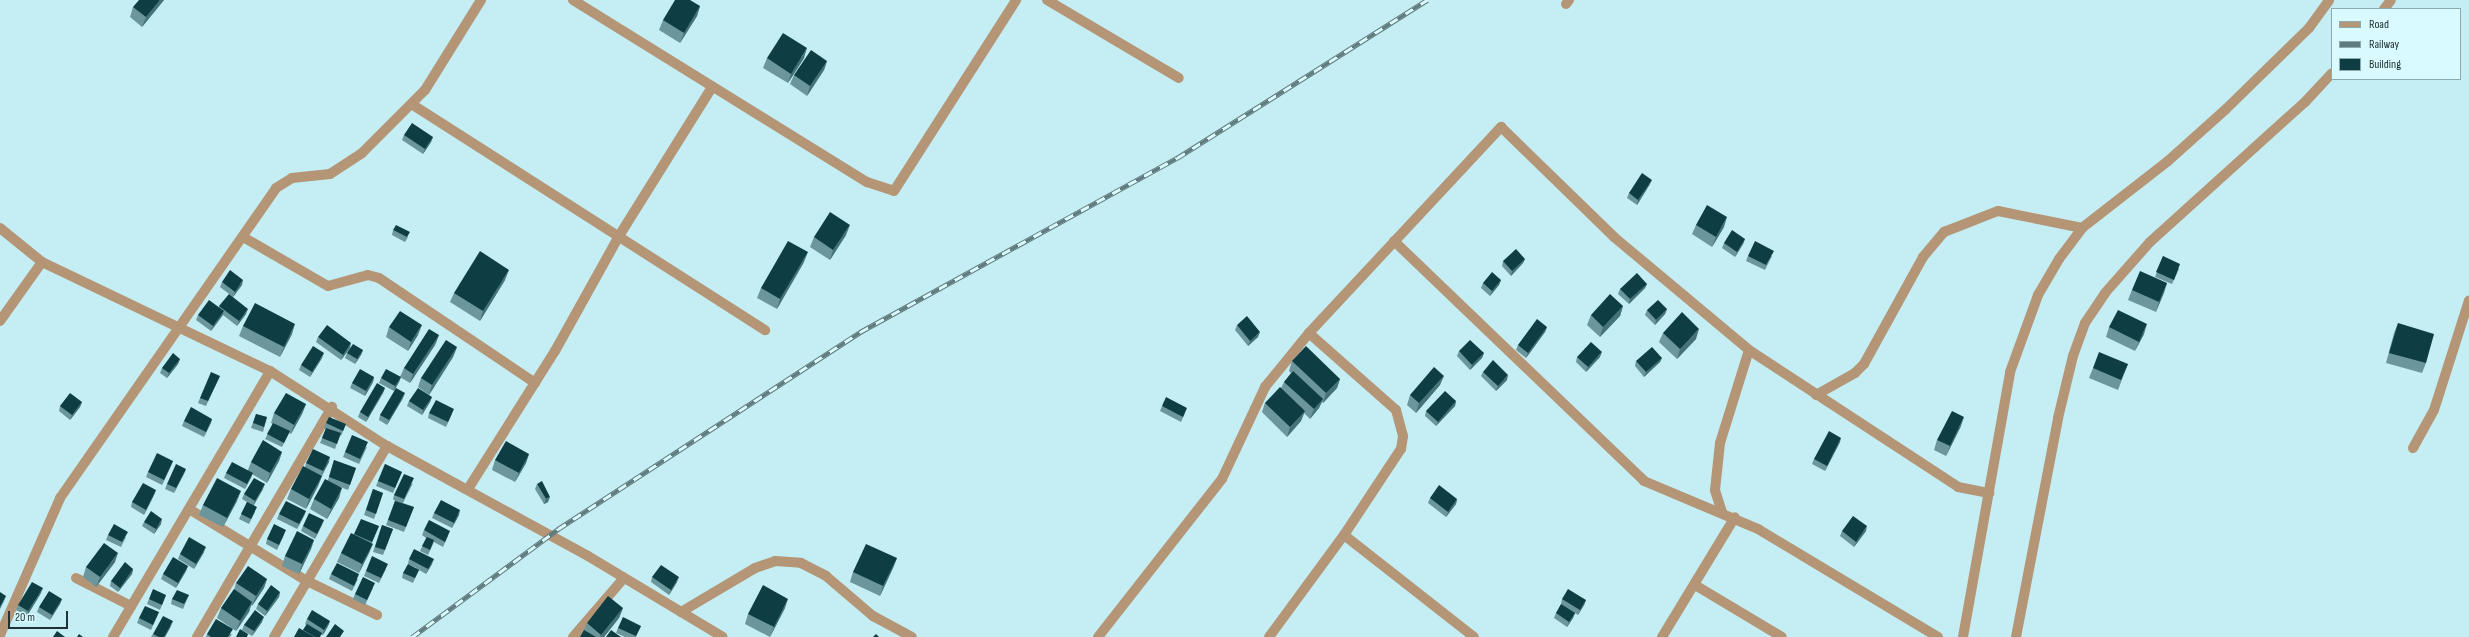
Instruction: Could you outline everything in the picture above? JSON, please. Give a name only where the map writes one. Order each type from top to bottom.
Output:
[{"type":"street","points":[[0,635],[60,498],[181,329],[276,188],[292,178],[330,174],[362,153],[412,105],[481,0]]},
{"type":"street","points":[[573,0],[867,182],[894,191],[1016,0]]},
{"type":"street","points":[[1963,637],[2010,372],[2023,332],[2059,259],[2082,228],[2168,161],[2226,109],[2309,28],[2329,0]]},
{"type":"street","points":[[2385,8],[2391,0]]},
{"type":"street","points":[[1050,1],[1179,78]]},
{"type":"street","points":[[2016,637],[2058,418],[2073,356],[2085,323],[2105,293],[2150,242],[2306,101],[2331,74]]},
{"type":"street","points":[[468,489],[535,383],[619,236],[712,87]]},
{"type":"street","points":[[412,105],[765,330]]},
{"type":"street","points":[[1098,637],[1222,479],[1265,387],[1309,333],[1502,127],[1614,237],[1749,350],[1958,487],[1989,493]]},
{"type":"street","points":[[1816,395],[1856,373],[1864,364],[1923,256],[1944,232],[1998,211],[2082,228]]},
{"type":"street","points":[[0,228],[42,262],[270,371],[332,407],[387,446],[468,489],[723,637]]},
{"type":"street","points":[[243,238],[328,286],[368,275],[379,278],[535,383]]},
{"type":"street","points":[[1394,242],[1644,481],[1693,504],[1735,517],[1938,637]]},
{"type":"street","points":[[0,321],[42,262]]},
{"type":"street","points":[[2413,448],[2434,410],[2469,300]]},
{"type":"street","points":[[1269,637],[1344,535],[1401,449],[1402,425],[1396,410],[1309,333]]},
{"type":"street","points":[[1722,512],[1715,490],[1720,443],[1749,350]]},
{"type":"street","points":[[115,636],[131,606],[270,371]]},
{"type":"street","points":[[197,637],[332,407]]},
{"type":"street","points":[[274,637],[387,446]]},
{"type":"street","points":[[188,509],[307,580],[377,615]]},
{"type":"street","points":[[1662,637],[1735,517]]},
{"type":"street","points":[[1344,535],[1474,637]]},
{"type":"street","points":[[681,612],[755,568],[775,560],[801,563],[826,576],[873,616],[912,637]]},
{"type":"street","points":[[76,578],[131,606]]},
{"type":"street","points":[[573,637],[623,579]]},
{"type":"street","points":[[1695,585],[1782,637]]},
{"type":"building","points":[[139,0],[160,0],[146,17],[133,7]]},
{"type":"building","points":[[675,0],[690,0],[700,6],[684,33],[663,20]]},
{"type":"building","points":[[783,33],[807,48],[791,74],[767,58]]},
{"type":"building","points":[[811,50],[827,61],[810,86],[794,75]]},
{"type":"building","points":[[412,123],[433,137],[425,149],[404,135]]},
{"type":"building","points":[[1642,173],[1652,180],[1638,200],[1629,193]]},
{"type":"building","points":[[1707,205],[1727,217],[1716,237],[1696,225]]},
{"type":"building","points":[[830,212],[850,225],[833,250],[814,237]]},
{"type":"building","points":[[396,225],[410,232],[407,237],[393,230]]},
{"type":"building","points":[[1732,230],[1745,239],[1737,252],[1724,243]]},
{"type":"building","points":[[788,241],[808,252],[780,299],[761,288]]},
{"type":"building","points":[[1755,241],[1774,251],[1766,265],[1748,256]]},
{"type":"building","points":[[1516,249],[1525,259],[1512,271],[1503,261]]},
{"type":"building","points":[[480,251],[509,270],[483,311],[454,293]]},
{"type":"building","points":[[2163,256],[2180,264],[2174,280],[2156,272]]},
{"type":"building","points":[[230,270],[243,280],[235,292],[222,282]]},
{"type":"building","points":[[2140,271],[2167,283],[2159,302],[2132,290]]},
{"type":"building","points":[[1492,272],[1501,280],[1492,291],[1483,283]]},
{"type":"building","points":[[1637,273],[1647,284],[1630,299],[1620,289]]},
{"type":"building","points":[[229,294],[248,309],[239,321],[219,306]]},
{"type":"building","points":[[1610,294],[1623,306],[1603,327],[1591,315]]},
{"type":"building","points":[[209,300],[224,311],[213,326],[198,315]]},
{"type":"building","points":[[1658,300],[1667,309],[1656,320],[1647,310]]},
{"type":"building","points":[[255,303],[295,324],[284,347],[243,326]]},
{"type":"building","points":[[2118,310],[2147,324],[2139,342],[2109,327]]},
{"type":"building","points":[[400,311],[422,325],[411,342],[389,327]]},
{"type":"building","points":[[1682,312],[1699,329],[1680,349],[1663,333]]},
{"type":"building","points":[[1247,316],[1260,332],[1250,341],[1237,325]]},
{"type":"building","points":[[1537,319],[1547,327],[1528,353],[1518,345]]},
{"type":"building","points":[[2398,323],[2434,334],[2426,363],[2389,353]]},
{"type":"building","points":[[327,325],[351,343],[343,355],[318,337]]},
{"type":"building","points":[[429,329],[439,335],[413,374],[404,368]]},
{"type":"building","points":[[446,340],[457,347],[432,385],[421,378]]},
{"type":"building","points":[[1470,340],[1484,353],[1472,365],[1459,351]]},
{"type":"building","points":[[1591,342],[1602,352],[1588,367],[1577,357]]},
{"type":"building","points":[[353,344],[363,350],[357,359],[347,353]]},
{"type":"building","points":[[313,346],[324,353],[312,372],[301,365]]},
{"type":"building","points":[[1306,346],[1340,379],[1326,393],[1292,361]]},
{"type":"building","points":[[1652,347],[1662,358],[1646,372],[1636,361]]},
{"type":"building","points":[[2099,352],[2128,364],[2121,380],[2093,368]]},
{"type":"building","points":[[173,353],[180,359],[169,373],[162,368]]},
{"type":"building","points":[[1493,360],[1508,375],[1498,386],[1483,372]]},
{"type":"building","points":[[1434,367],[1444,376],[1419,403],[1410,395]]},
{"type":"building","points":[[360,369],[374,377],[366,391],[352,383]]},
{"type":"building","points":[[386,369],[401,377],[395,386],[381,378]]},
{"type":"building","points":[[1293,371],[1323,399],[1314,409],[1284,382]]},
{"type":"building","points":[[211,372],[220,376],[208,401],[200,398]]},
{"type":"building","points":[[377,383],[385,388],[368,417],[360,412]]},
{"type":"building","points":[[1280,387],[1305,411],[1290,427],[1265,403]]},
{"type":"building","points":[[396,388],[405,393],[389,420],[380,415]]},
{"type":"building","points":[[418,388],[432,397],[423,410],[409,401]]},
{"type":"building","points":[[1445,391],[1456,401],[1438,422],[1426,411]]},
{"type":"building","points":[[70,393],[82,402],[72,415],[60,406]]},
{"type":"building","points":[[286,393],[306,404],[294,425],[274,413]]},
{"type":"building","points":[[1166,397],[1187,408],[1183,417],[1162,406]]},
{"type":"building","points":[[436,400],[454,409],[448,422],[429,413]]},
{"type":"building","points":[[191,407],[212,419],[206,432],[184,421]]},
{"type":"building","points":[[1952,411],[1964,417],[1950,446],[1937,440]]},
{"type":"building","points":[[256,414],[267,417],[264,427],[253,423]]},
{"type":"building","points":[[329,417],[346,424],[343,431],[326,423]]},
{"type":"building","points":[[273,423],[290,431],[284,443],[267,434]]},
{"type":"building","points":[[326,428],[341,433],[337,444],[322,438]]},
{"type":"building","points":[[1829,431],[1841,438],[1827,466],[1814,459]]},
{"type":"building","points":[[352,435],[368,442],[360,459],[345,452]]},
{"type":"building","points":[[263,440],[282,452],[270,473],[251,462]]},
{"type":"building","points":[[506,441],[529,454],[519,473],[495,460]]},
{"type":"building","points":[[313,449],[330,457],[323,471],[306,463]]},
{"type":"building","points":[[157,453],[173,461],[164,480],[148,472]]},
{"type":"building","points":[[334,460],[356,468],[350,485],[329,477]]},
{"type":"building","points":[[232,462],[253,473],[247,484],[226,473]]},
{"type":"building","points":[[176,464],[186,469],[176,488],[167,484]]},
{"type":"building","points":[[385,464],[402,472],[395,488],[378,481]]},
{"type":"building","points":[[303,466],[322,476],[309,499],[291,489]]},
{"type":"building","points":[[404,474],[414,478],[404,499],[394,495]]},
{"type":"building","points":[[217,478],[241,491],[227,518],[203,505]]},
{"type":"building","points":[[254,478],[265,484],[255,501],[244,494]]},
{"type":"building","points":[[325,479],[342,488],[331,509],[314,499]]},
{"type":"building","points":[[542,481],[550,497],[546,499],[537,484]]},
{"type":"building","points":[[143,483],[156,490],[146,510],[132,502]]},
{"type":"building","points":[[1439,485],[1457,499],[1448,512],[1430,498]]},
{"type":"building","points":[[373,489],[383,493],[376,514],[366,510]]},
{"type":"building","points":[[441,500],[460,510],[454,523],[434,513]]},
{"type":"building","points":[[286,501],[306,511],[299,524],[279,514]]},
{"type":"building","points":[[395,501],[414,507],[406,527],[388,520]]},
{"type":"building","points":[[247,502],[257,507],[251,519],[241,514]]},
{"type":"building","points":[[151,511],[162,519],[156,529],[144,522]]},
{"type":"building","points":[[309,513],[324,520],[317,534],[303,526]]},
{"type":"building","points":[[1853,516],[1867,526],[1856,542],[1842,531]]},
{"type":"building","points":[[361,519],[379,526],[372,542],[354,534]]},
{"type":"building","points":[[429,520],[450,531],[445,542],[424,530]]},
{"type":"building","points":[[114,524],[128,532],[122,542],[108,535]]},
{"type":"building","points":[[274,524],[286,530],[279,545],[267,539]]},
{"type":"building","points":[[382,525],[393,529],[385,550],[375,547]]},
{"type":"building","points":[[297,531],[314,540],[302,564],[285,556]]},
{"type":"building","points":[[351,533],[373,544],[362,564],[341,553]]},
{"type":"building","points":[[189,537],[206,547],[196,564],[180,554]]},
{"type":"building","points":[[427,537],[434,540],[430,550],[422,546]]},
{"type":"building","points":[[104,543],[118,553],[100,577],[86,567]]},
{"type":"building","points":[[866,544],[897,558],[883,586],[853,572]]},
{"type":"building","points":[[414,549],[434,559],[428,569],[409,559]]},
{"type":"building","points":[[372,556],[388,564],[381,578],[366,571]]},
{"type":"building","points":[[173,557],[188,566],[178,583],[163,574]]},
{"type":"building","points":[[125,562],[133,569],[120,588],[111,581]]},
{"type":"building","points":[[337,563],[359,574],[354,586],[331,574]]},
{"type":"building","points":[[408,564],[419,570],[415,578],[403,573]]},
{"type":"building","points":[[661,565],[679,577],[671,590],[652,577]]},
{"type":"building","points":[[248,566],[267,579],[256,596],[236,583]]},
{"type":"building","points":[[363,577],[375,583],[367,600],[355,594]]},
{"type":"building","points":[[32,582],[43,588],[28,611],[18,605]]},
{"type":"building","points":[[271,585],[280,592],[267,611],[258,604]]},
{"type":"building","points":[[763,585],[788,599],[774,627],[748,614]]},
{"type":"building","points":[[153,589],[166,595],[162,605],[149,599]]},
{"type":"building","points":[[234,589],[252,602],[240,621],[221,608]]},
{"type":"building","points":[[1568,589],[1586,600],[1580,610],[1562,599]]},
{"type":"building","points":[[177,590],[189,595],[184,604],[172,599]]},
{"type":"building","points":[[49,591],[62,599],[52,615],[39,607]]},
{"type":"building","points":[[0,592],[6,596],[0,607]]},
{"type":"building","points":[[608,596],[623,608],[601,635],[587,623]]},
{"type":"building","points":[[1561,604],[1575,613],[1569,622],[1556,613]]},
{"type":"building","points":[[145,606],[159,612],[153,625],[139,618]]},
{"type":"building","points":[[255,610],[264,617],[254,631],[244,625]]},
{"type":"building","points":[[312,610],[330,621],[324,630],[307,619]]},
{"type":"building","points":[[163,616],[173,621],[164,637],[159,637],[153,634]]},
{"type":"building","points":[[623,617],[641,626],[636,636],[618,628]]},
{"type":"building","points":[[216,619],[233,629],[228,637],[211,637],[207,634]]},
{"type":"building","points":[[307,624],[322,633],[320,637],[315,637],[303,630]]},
{"type":"building","points":[[335,624],[344,631],[340,637],[326,637]]},
{"type":"building","points":[[299,628],[315,637],[294,637]]},
{"type":"building","points":[[240,629],[248,634],[247,637],[236,637]]},
{"type":"building","points":[[584,630],[596,637],[580,637]]},
{"type":"building","points":[[611,630],[621,637],[606,637]]},
{"type":"building","points":[[57,631],[65,637],[53,637]]},
{"type":"railway","points":[[412,637],[558,529],[860,332],[1177,158],[1427,0]]}]
